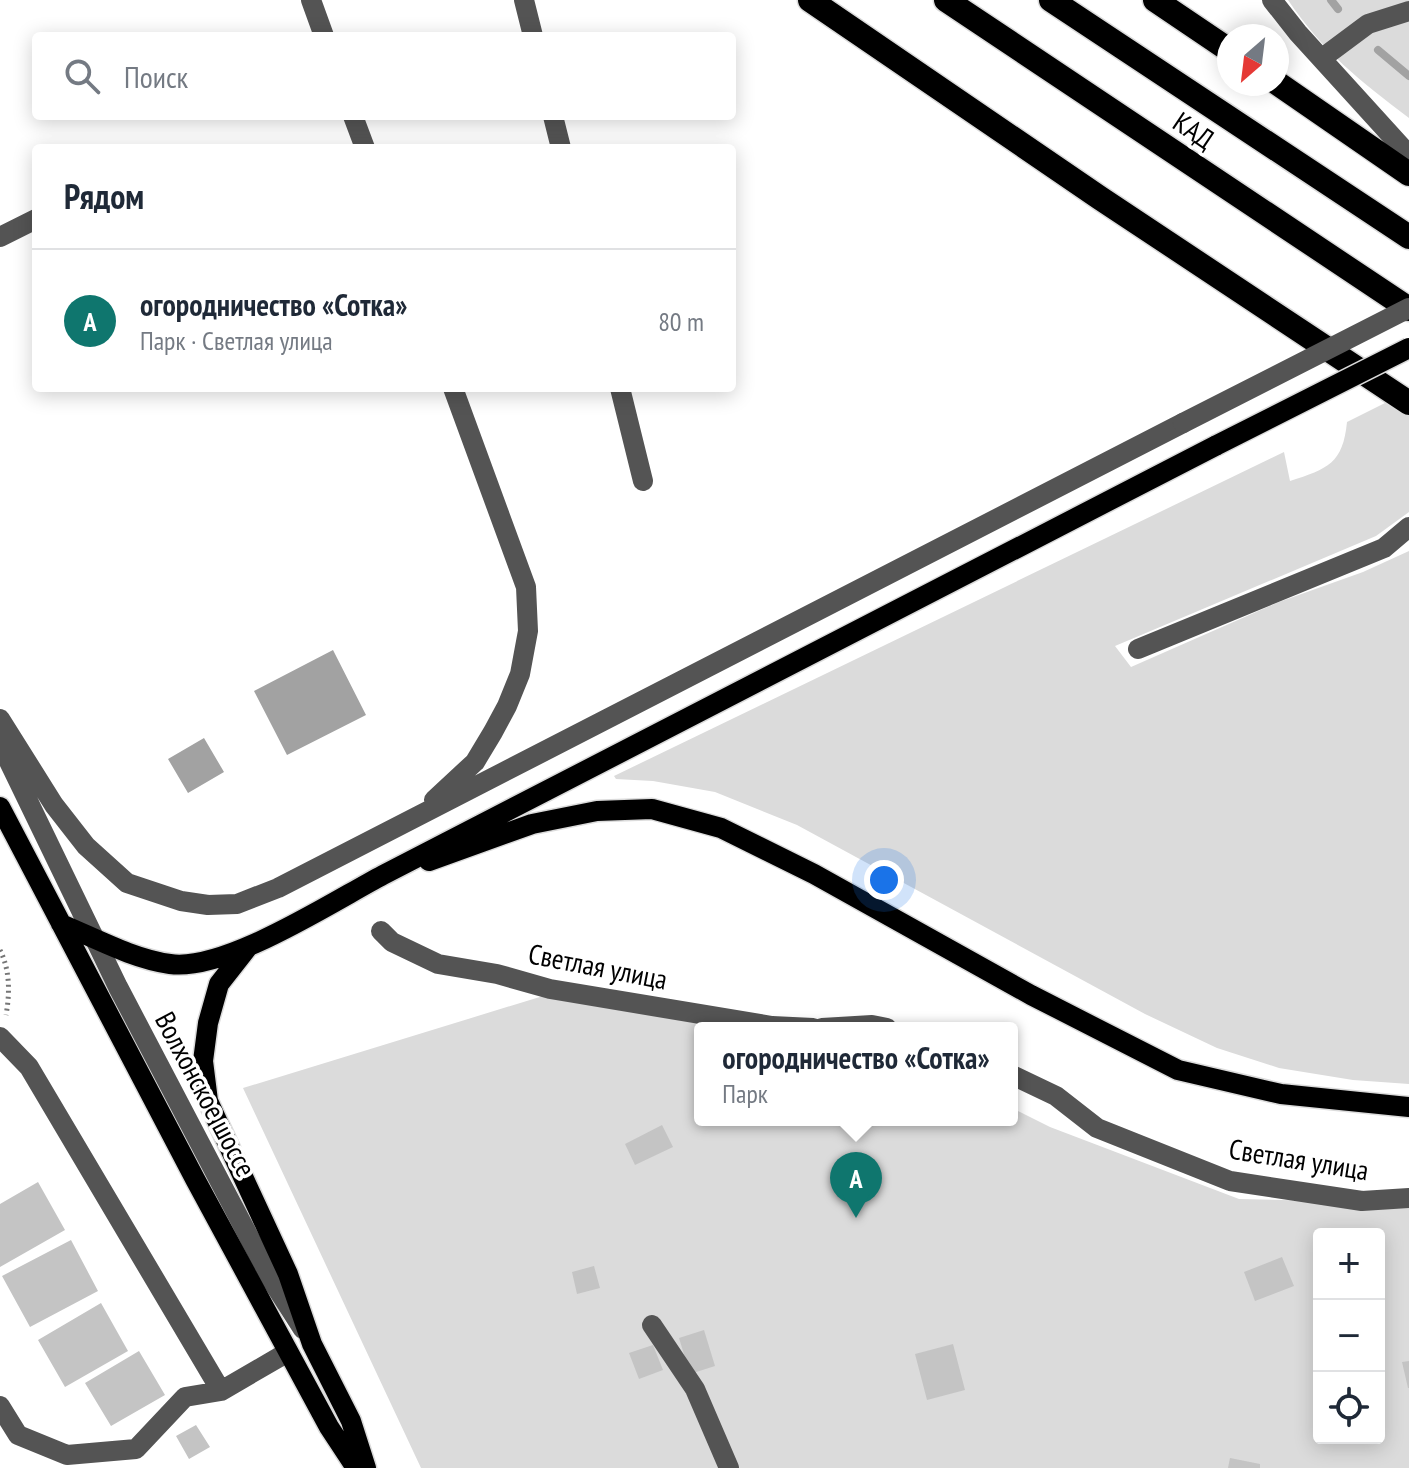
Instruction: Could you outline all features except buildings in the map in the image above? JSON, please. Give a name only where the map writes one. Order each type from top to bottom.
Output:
[{"type":"highway","points":[[810,0],[1074,181],[1409,403]]},
{"type":"highway","name":"КАД","points":[[946,0],[1409,308]]},
{"type":"highway","name":"КАД","points":[[1051,0],[1409,237]]},
{"type":"highway","points":[[1155,0],[1217,42]]},
{"type":"highway","points":[[1289,91],[1409,174]]},
{"type":"main road","points":[[61,924],[137,955],[171,964],[203,962],[248,947],[1409,348]]},
{"type":"main road","name":"Волхонское шоссе","points":[[0,807],[288,1352],[329,1427],[356,1468]]},
{"type":"main road","points":[[383,875],[461,851],[532,824],[597,811],[652,809],[721,828],[774,854],[1031,995],[1178,1070],[1281,1094],[1384,1107],[1409,1107]]},
{"type":"main road","points":[[248,947],[219,984],[208,1023],[203,1061],[208,1101],[288,1274],[312,1344]]},
{"type":"main road","name":"Волхонское шоссе","points":[[312,1344],[351,1421],[366,1468]]},
{"type":"street","points":[[311,0],[323,32]]},
{"type":"street","points":[[524,0],[532,32]]},
{"type":"street","points":[[1272,0],[1409,155]]},
{"type":"street","points":[[1329,53],[1368,24],[1409,11]]},
{"type":"street","points":[[354,120],[364,144]]},
{"type":"street","points":[[554,120],[560,144]]},
{"type":"street","points":[[0,237],[32,221]]},
{"type":"street","points":[[0,719],[54,805],[86,846],[127,883],[181,901],[208,905],[237,904],[278,888],[1409,308]]},
{"type":"street","points":[[413,818],[475,762],[507,706],[520,674],[528,631],[526,587],[454,392]]},
{"type":"street","points":[[621,392],[643,481]]},
{"type":"street","points":[[1138,649],[1384,548],[1409,527]]},
{"type":"street","name":"Волхонское шоссе","points":[[0,743],[93,938],[271,1279],[312,1344]]},
{"type":"street","name":"Светлая улица","points":[[381,931],[392,942],[438,964],[497,974],[550,989],[748,1022]]},
{"type":"street","points":[[0,1037],[29,1067],[221,1391]]},
{"type":"street","name":"Светлая улица","points":[[1018,1078],[1056,1096],[1097,1128],[1230,1181],[1362,1201],[1409,1198]]},
{"type":"street","points":[[652,1325],[695,1389],[729,1468]]},
{"type":"street","points":[[0,1406],[18,1435],[67,1455],[136,1449],[185,1397],[221,1391],[288,1352]]},
{"type":"path","points":[[0,950],[10,993]]},
{"type":"shaded area","points":[[1288,0],[1409,0],[1409,118],[1343,65]]},
{"type":"shaded area","points":[[1391,400],[1409,413],[1409,512],[1376,536],[1115,646],[1131,667],[1279,602],[1363,572],[1409,551],[1409,1084],[1353,1080],[1279,1068],[1217,1048],[1145,1014],[797,825],[715,792],[653,781],[616,779],[614,776],[1284,452],[1290,481],[1324,468],[1342,447],[1347,422]]},
{"type":"shaded area","points":[[333,650],[366,715],[287,755],[254,691]]},
{"type":"shaded area","points":[[204,738],[224,772],[188,793],[168,759]]},
{"type":"shaded area","points":[[543,996],[714,1022],[694,1022],[694,1126],[1018,1126],[1018,1111],[1050,1127],[1239,1199],[1409,1203],[1409,1468],[421,1468],[243,1088]]},
{"type":"waterway","points":[[1331,0],[1338,9]]},
{"type":"waterway","points":[[1378,50],[1409,76]]},
{"type":"place","name":"огородничество «Сотка»","points":[[856,1218]]}]
